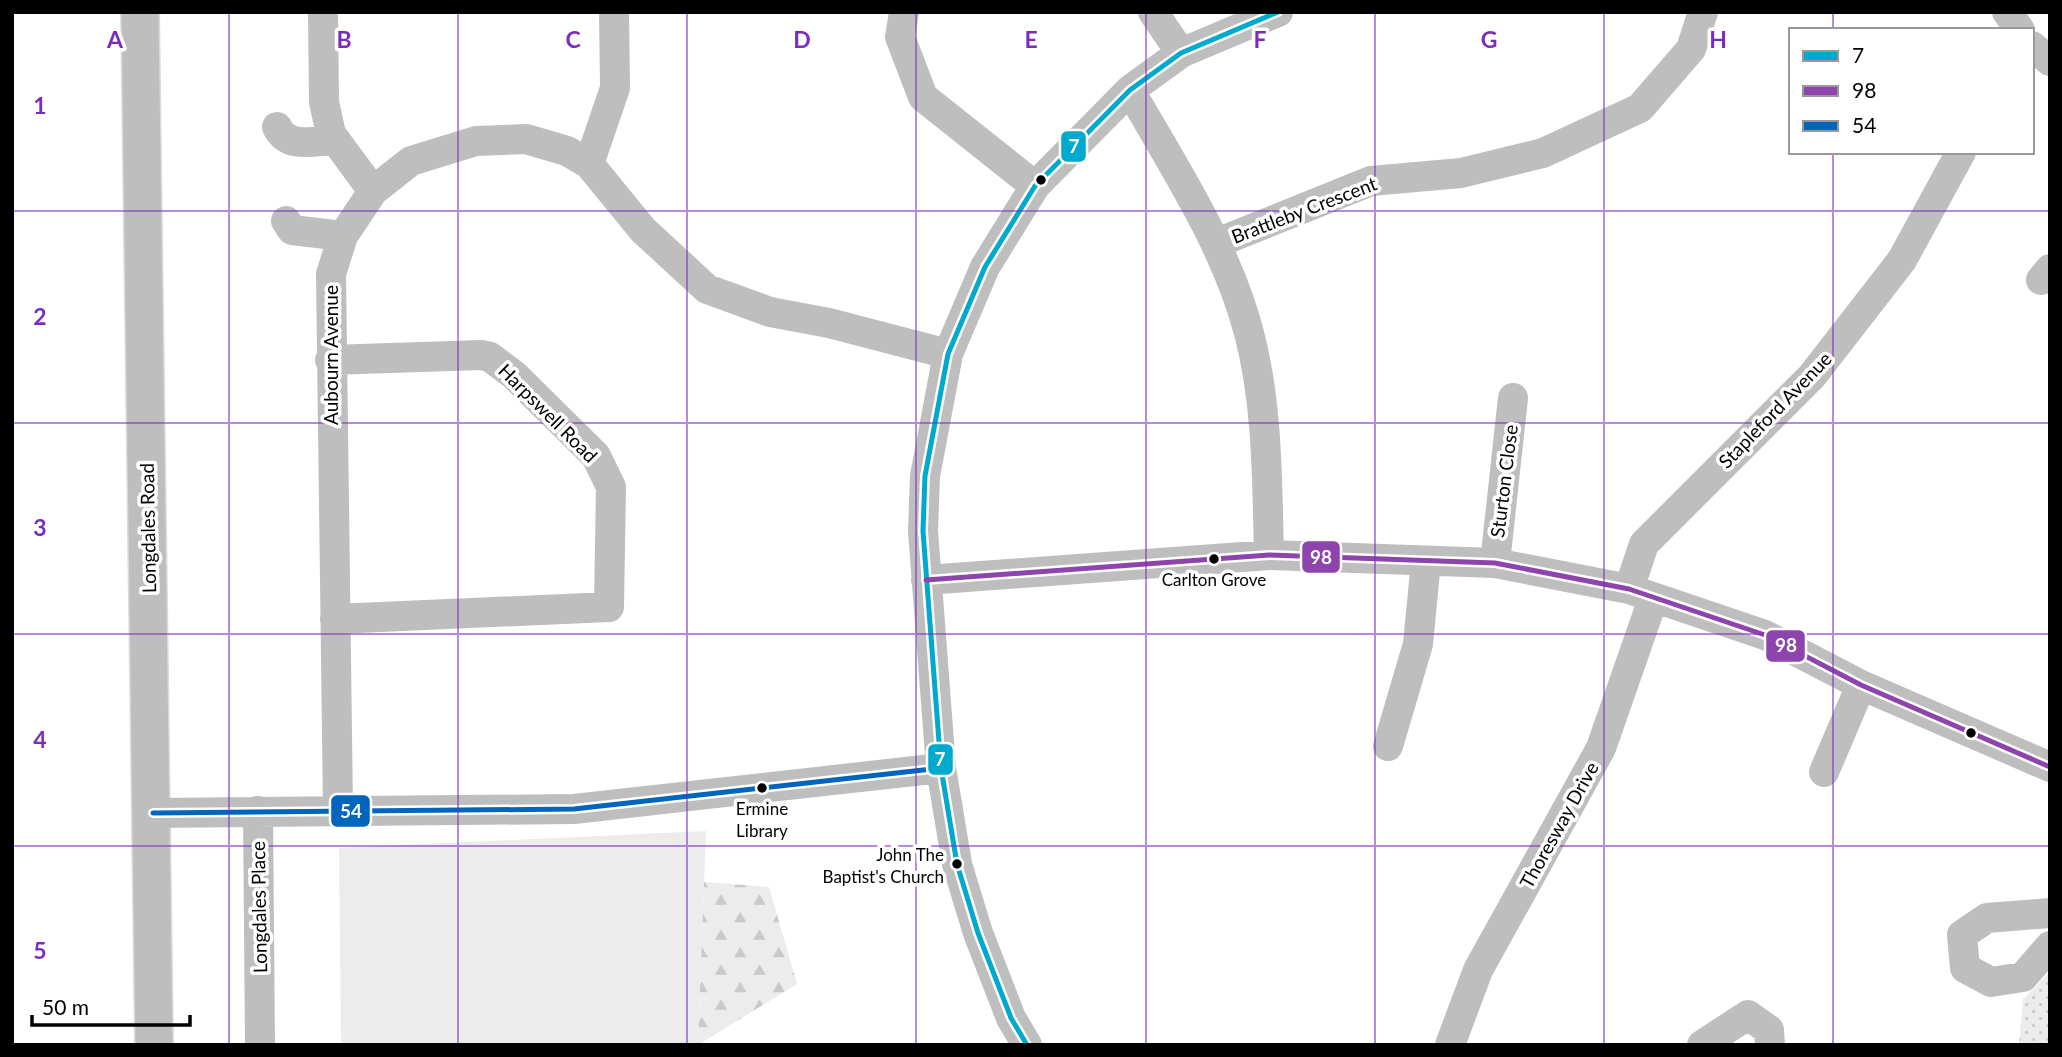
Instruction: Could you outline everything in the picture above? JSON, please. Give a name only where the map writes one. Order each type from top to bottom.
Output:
[{"type":"main road","name":"Longdales Road","points":[[139,12],[153,813],[154,1045]]},
{"type":"street","points":[[323,12],[324,102],[335,140],[373,191]]},
{"type":"street","points":[[589,164],[615,88],[614,12]]},
{"type":"street","points":[[904,12],[900,37],[923,97],[1035,186]]},
{"type":"street","points":[[1153,12],[1181,53]]},
{"type":"street","name":"Brattleby Crescent","points":[[1217,243],[1371,181],[1461,173],[1543,153],[1640,108],[1691,49],[1703,12]]},
{"type":"street","points":[[2007,12],[2019,28]]},
{"type":"street","points":[[1027,1045],[1011,1018],[978,933],[957,864],[941,768],[926,580],[925,477],[948,355],[985,267],[1035,186],[1130,90],[1181,53],[1274,13]]},
{"type":"street","points":[[2034,48],[2050,61]]},
{"type":"street","points":[[1130,90],[1217,243],[1251,342],[1266,434],[1269,555]]},
{"type":"street","points":[[276,127],[282,138],[290,142],[335,140]]},
{"type":"street","name":"Aubourn Avenue","points":[[338,810],[330,359],[331,274],[343,236],[373,191],[411,161],[476,141],[539,141],[589,164],[643,230],[708,289],[770,312],[829,323],[948,355]]},
{"type":"street","name":"Stapleford Avenue","points":[[1641,594],[1644,544],[1812,376],[1902,260],[1960,154]]},
{"type":"street","points":[[286,221],[292,230],[343,236]]},
{"type":"street","name":"Harpswell Road","points":[[330,359],[490,357],[514,376],[596,456],[611,487],[609,607],[335,619]]},
{"type":"street","name":"Sturton Close","points":[[1495,563],[1513,398]]},
{"type":"street","points":[[926,580],[1269,555],[1495,563],[1641,594],[1765,635],[1861,685],[2050,767]]},
{"type":"street","points":[[1388,746],[1419,644],[1426,561]]},
{"type":"street","name":"Thoresway Drive","points":[[1450,1045],[1478,970],[1601,748],[1641,594]]},
{"type":"street","points":[[1823,772],[1861,685]]},
{"type":"street","points":[[153,813],[574,809],[941,768]]},
{"type":"street","name":"Longdales Place","points":[[258,811],[260,1045]]},
{"type":"street","points":[[2050,913],[1987,918],[1962,935],[1965,968],[1991,982],[2024,977],[2050,946]]},
{"type":"street","points":[[1702,1045],[1748,1016],[1769,1030],[1770,1045]]},
{"type":"green space","points":[[706,831],[698,1045],[341,1045],[339,848]]},
{"type":"green space","points":[[704,882],[769,887],[797,984],[698,1045]]},
{"type":"green space","points":[[2050,972],[2050,1045],[2019,1045],[2023,999]]},
{"type":"transit line","name":"7","points":[[1027,1045],[1011,1018],[978,933],[957,864],[941,768],[923,531],[925,476],[948,354],[985,267],[1035,186],[1130,90],[1181,53],[1278,12]]},
{"type":"transit line","name":"98","points":[[926,580],[1269,555],[1495,563],[1629,589],[1765,635],[1861,685],[2050,767]]},
{"type":"transit line","name":"54","points":[[153,813],[574,809],[941,768]]},
{"type":"place","name":"Carlton Grove","points":[[1214,559]]},
{"type":"place","name":"Ermine Library","points":[[762,788]]},
{"type":"place","name":"John The Baptist's Church","points":[[957,864]]}]
